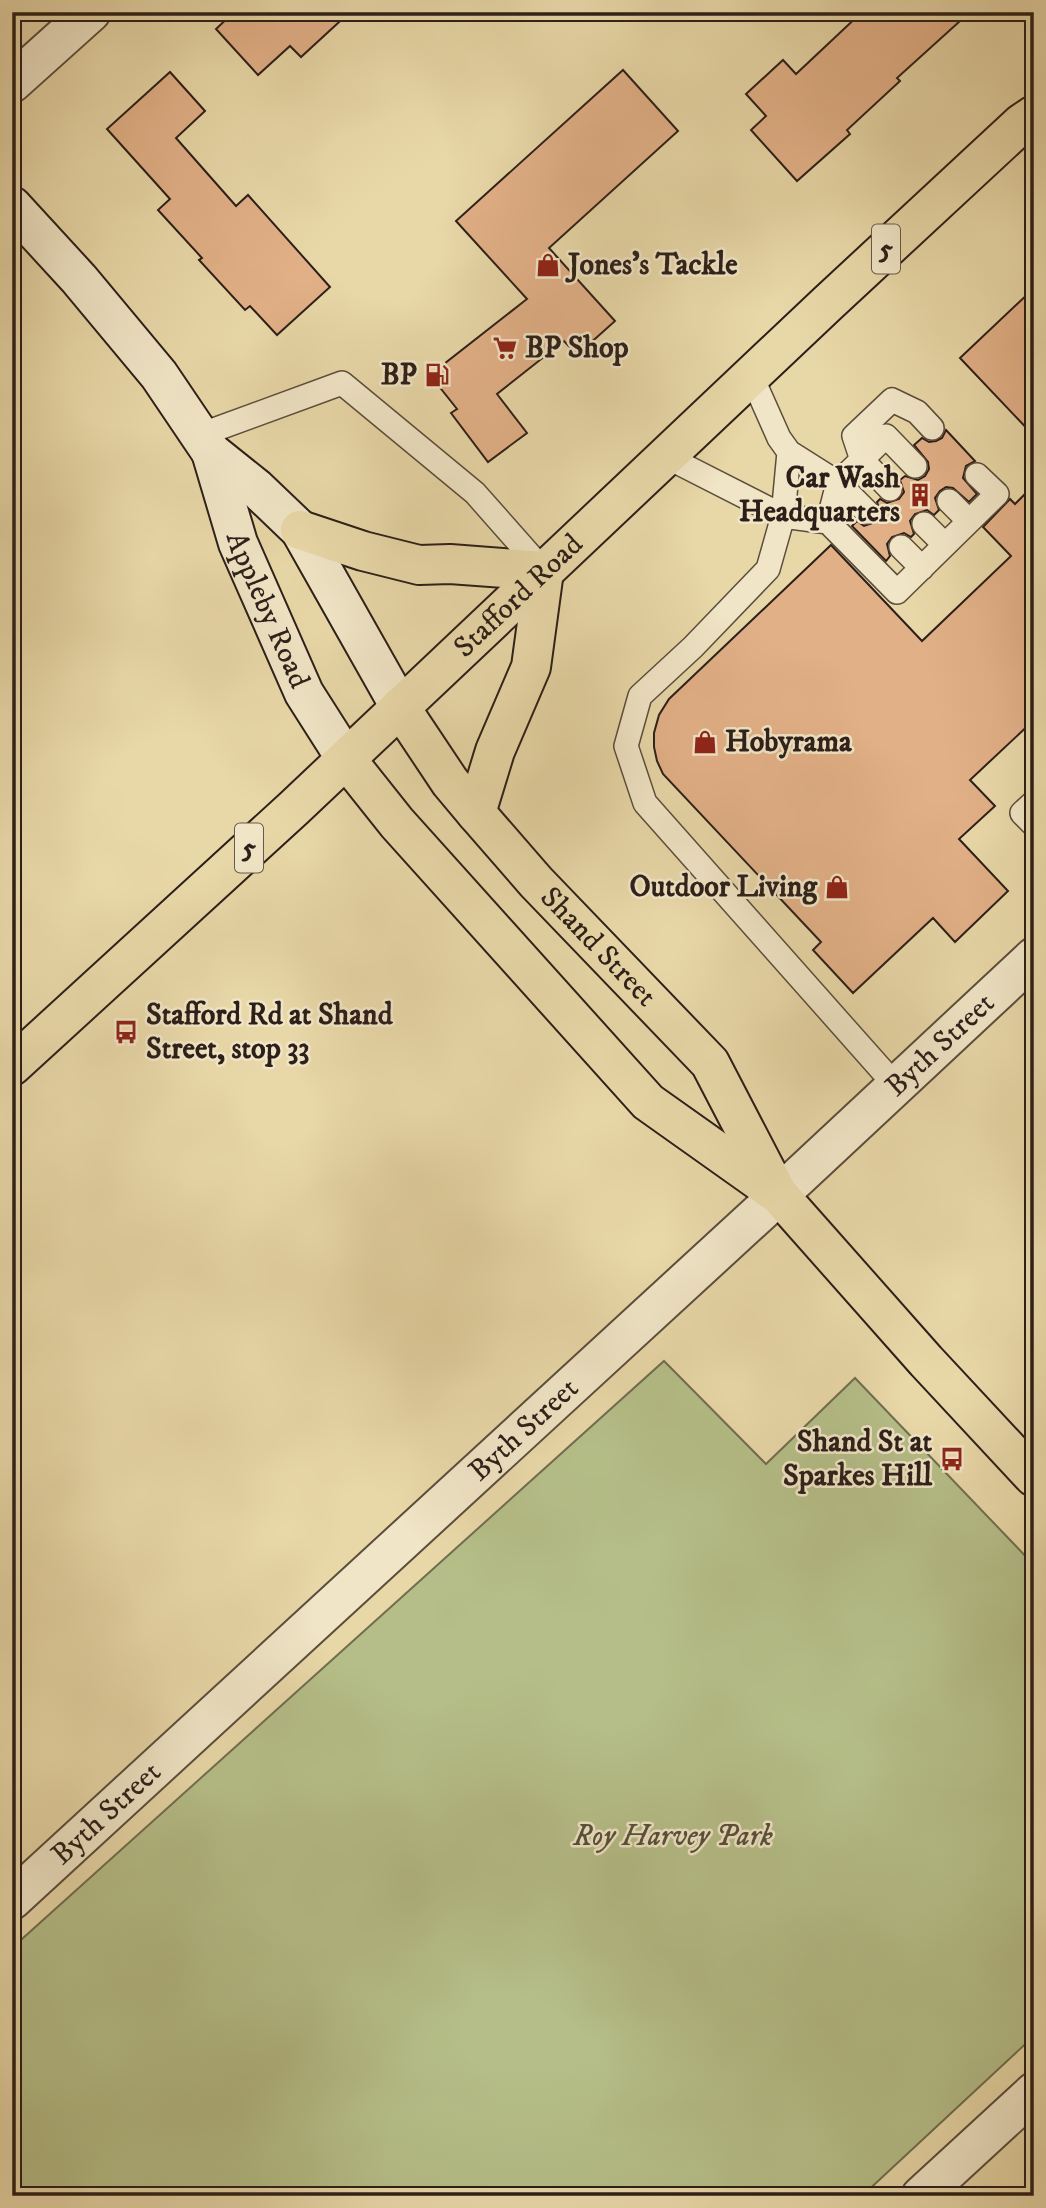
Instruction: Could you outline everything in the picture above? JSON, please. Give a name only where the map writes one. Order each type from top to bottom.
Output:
[{"type":"main road","name":"Stafford Road","points":[[12,1066],[346,759],[1030,115]]},
{"type":"main road","points":[[300,530],[363,551],[419,565],[450,564],[544,571],[531,667],[495,751],[476,813]]},
{"type":"main road","name":"Shand Street","points":[[400,707],[450,782],[476,813],[536,881],[710,1063],[779,1195]]},
{"type":"main road","name":"Shand Street","points":[[346,759],[397,823],[648,1102],[779,1195],[926,1361],[1034,1477]]},
{"type":"street","points":[[12,83],[91,12]]},
{"type":"street","name":"Appleby Road","points":[[17,220],[79,279],[159,375],[205,444],[238,543],[304,693],[346,759]]},
{"type":"street","name":"Appleby Road","points":[[205,444],[300,530],[400,707]]},
{"type":"street","name":"Byth Street","points":[[12,1900],[1034,957]]},
{"type":"street","points":[[921,2196],[1034,2092]]},
{"type":"lane","points":[[751,375],[779,438],[789,453],[838,483],[867,512]]},
{"type":"lane","points":[[205,444],[342,383],[475,493],[544,571]]},
{"type":"lane","points":[[890,489],[862,460],[854,436],[892,400],[917,412],[932,428]]},
{"type":"lane","points":[[828,522],[838,483],[886,436],[915,466]]},
{"type":"lane","points":[[789,453],[783,516],[768,569],[693,647],[640,696],[626,746],[645,803],[896,1086]]},
{"type":"lane","points":[[665,456],[783,516],[828,522],[897,592],[997,494],[977,475]]},
{"type":"lane","points":[[949,501],[969,522]]},
{"type":"lane","points":[[924,524],[945,545]]},
{"type":"lane","points":[[901,547],[922,568]]},
{"type":"lane","points":[[1034,802],[1022,813],[1034,825]]},
{"type":"green space","name":"Roy Harvey Park","points":[[664,1361],[766,1464],[855,1378],[1034,1565],[1034,2036],[862,2196],[12,2196],[12,1948]]},
{"type":"building","points":[[234,12],[350,12],[301,57],[290,46],[258,75],[216,29]]},
{"type":"building","points":[[862,12],[970,12],[897,78],[900,81],[847,130],[850,134],[797,181],[751,130],[766,116],[746,94],[783,60],[796,74]]},
{"type":"building","points":[[623,70],[678,131],[549,248],[615,321],[577,355],[564,341],[497,394],[527,433],[488,462],[451,413],[457,409],[430,375],[527,299],[456,221]]},
{"type":"building","points":[[170,72],[205,111],[176,138],[236,206],[248,195],[330,287],[277,335],[250,306],[245,310],[199,260],[202,258],[158,210],[170,199],[107,129]]},
{"type":"building","points":[[1034,288],[1034,436],[960,358]]},
{"type":"building","name":"Car Wash Headquarters","points":[[946,430],[975,461],[966,466],[963,478],[977,494],[969,502],[953,488],[946,487],[940,491],[935,498],[939,510],[934,515],[927,510],[915,514],[910,521],[914,534],[911,537],[904,533],[892,537],[887,544],[890,556],[886,561],[852,526],[857,521],[864,526],[876,522],[881,515],[877,502],[880,499],[887,503],[899,499],[904,492],[900,480],[905,476],[918,480],[925,476],[929,469],[928,462],[914,445],[922,438],[929,442],[936,441],[942,438]]},
{"type":"building","points":[[1034,485],[1034,720],[970,780],[995,806],[959,839],[1008,891],[955,942],[933,918],[853,993],[813,950],[821,942],[663,774],[654,747],[654,733],[659,715],[669,699],[831,545],[922,641],[1011,556],[983,527],[1010,499],[1015,504]]},
{"type":"place","name":"Jones's Tackle","points":[[548,265]]},
{"type":"place","name":"BP Shop","points":[[505,348]]},
{"type":"place","name":"BP","points":[[437,375]]},
{"type":"place","name":"Car Wash Headquarters","points":[[920,495]]},
{"type":"place","name":"Hobyrama","points":[[705,742]]},
{"type":"place","name":"Outdoor Living","points":[[837,887]]},
{"type":"place","name":"Stafford Rd at Shand Street, stop 33","points":[[126,1032]]},
{"type":"place","name":"Shand St at Sparkes Hill","points":[[952,1459]]}]
